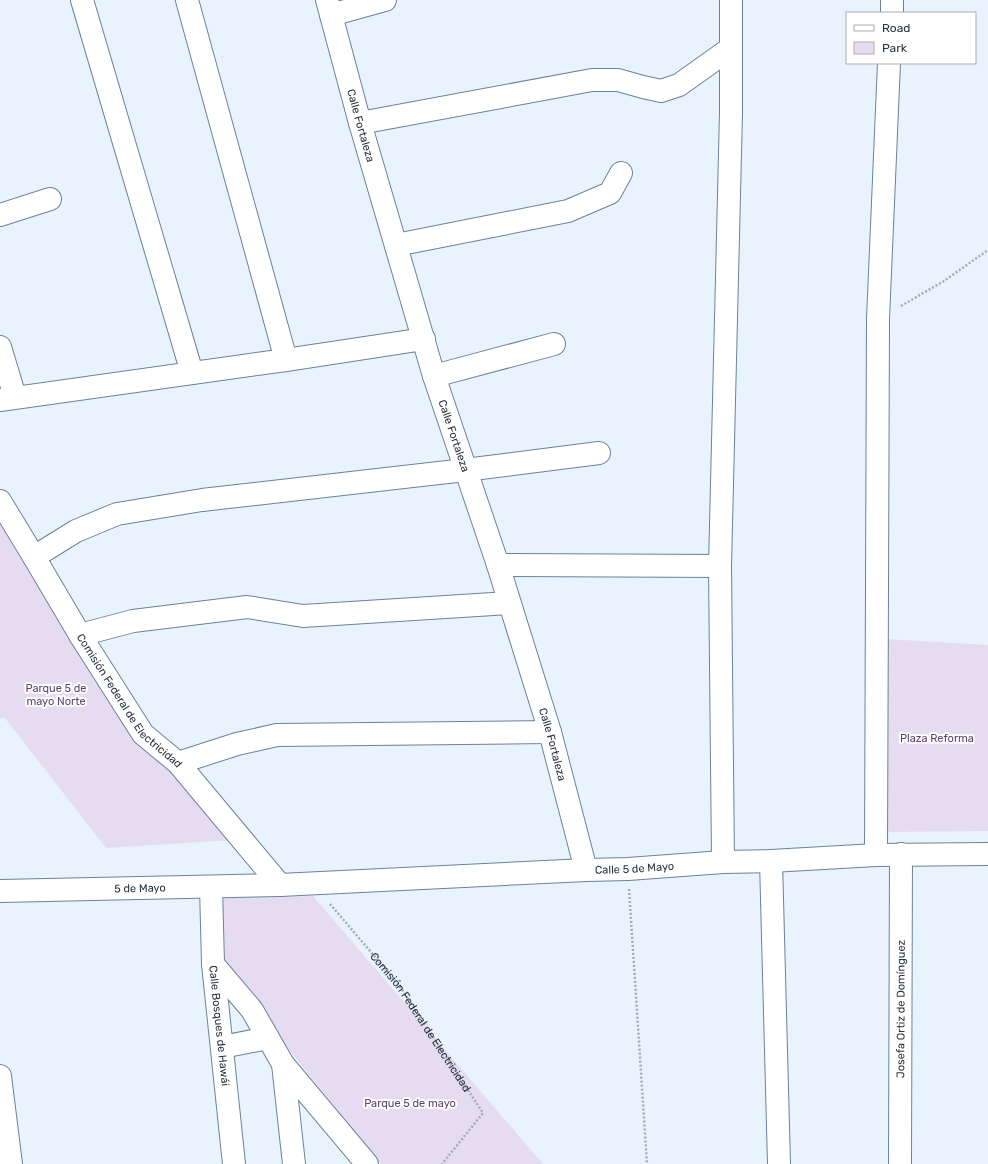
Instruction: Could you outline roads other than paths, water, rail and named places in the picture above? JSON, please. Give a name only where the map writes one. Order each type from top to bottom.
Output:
[{"type":"street","points":[[82,0],[192,373]]},
{"type":"street","points":[[187,0],[286,360]]},
{"type":"street","points":[[329,7],[385,0]]},
{"type":"street","points":[[723,862],[720,566],[731,112],[731,0]]},
{"type":"street","points":[[892,0],[892,12]]},
{"type":"street","name":"Calle Fortaleza","points":[[329,7],[360,123],[434,376],[498,565],[550,732],[586,870]]},
{"type":"street","points":[[360,123],[592,80],[618,80],[661,91],[679,85],[731,48]]},
{"type":"street","points":[[876,855],[878,319],[889,64]]},
{"type":"street","points":[[396,245],[568,211],[610,193],[621,173]]},
{"type":"street","points":[[0,215],[50,199]]},
{"type":"street","points":[[0,348],[8,399],[424,339]]},
{"type":"street","points":[[434,376],[554,344]]},
{"type":"street","points":[[34,557],[76,530],[116,514],[202,500],[599,453]]},
{"type":"street","name":"Comisión Federal de Electricidad","points":[[0,502],[80,635],[144,734],[178,763],[280,885]]},
{"type":"street","points":[[498,565],[720,566]]},
{"type":"street","points":[[80,635],[133,621],[247,607],[303,616],[509,604]]},
{"type":"street","points":[[178,763],[237,744],[277,735],[550,732]]},
{"type":"street","name":"Josefa Ortiz de Domínguez","points":[[900,1164],[901,854]]},
{"type":"street","name":"Calle 5 de Mayo","points":[[280,885],[628,869],[723,862],[876,855],[988,854]]},
{"type":"street","points":[[771,861],[779,1164]]},
{"type":"street","name":"5 de Mayo","points":[[0,891],[280,885]]},
{"type":"street","name":"Calle Bosques de Hawái","points":[[211,887],[213,964],[234,1164]]},
{"type":"street","points":[[213,964],[252,1010],[283,1064],[367,1164]]},
{"type":"street","points":[[222,1047],[268,1038]]},
{"type":"street","points":[[283,1064],[294,1164]]},
{"type":"street","points":[[0,1076],[11,1164]]},
{"type":"park label","name":"Parque 5 de mayo Norte","points":[[56,694]]},
{"type":"park label","name":"Plaza Reforma","points":[[937,738]]},
{"type":"park label","name":"Parque 5 de mayo","points":[[410,1103]]}]
